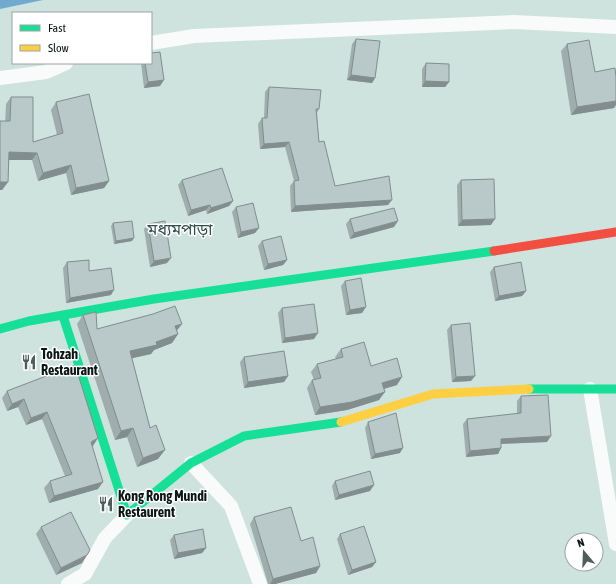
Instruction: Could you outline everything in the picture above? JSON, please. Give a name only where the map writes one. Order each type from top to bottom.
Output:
[{"type":"street","points":[[152,43],[194,36],[514,22],[616,26]]},
{"type":"street","points":[[0,78],[46,72],[64,64]]},
{"type":"street","points":[[0,329],[29,321],[154,299],[404,265],[616,232]]},
{"type":"street","points":[[63,316],[127,515]]},
{"type":"street","points":[[68,584],[84,574],[105,538],[127,515],[191,463],[244,436],[349,421],[433,394],[537,389],[616,389]]},
{"type":"street","points":[[590,389],[616,544]]},
{"type":"street","points":[[191,463],[231,506],[260,584]]},
{"type":"water","points":[[0,0],[43,0],[0,9]]},
{"type":"building","points":[[356,39],[380,41],[375,78],[351,75]]},
{"type":"building","points":[[589,40],[595,72],[615,68],[616,101],[577,107],[567,44]]},
{"type":"building","points":[[160,52],[164,80],[148,82],[145,64],[152,64],[152,53]]},
{"type":"building","points":[[426,63],[449,64],[449,82],[425,81]]},
{"type":"building","points":[[269,87],[321,90],[319,109],[316,109],[319,142],[324,141],[335,186],[389,176],[392,200],[295,206],[294,181],[299,180],[289,142],[264,144],[262,118],[267,118]]},
{"type":"building","points":[[89,94],[109,181],[76,188],[71,165],[43,173],[37,153],[9,152],[8,182],[0,182],[0,121],[10,121],[11,97],[33,97],[33,142],[63,133],[56,102]]},
{"type":"building","points":[[222,168],[233,201],[211,208],[210,205],[191,210],[182,180]]},
{"type":"building","points":[[494,179],[495,219],[462,220],[461,180]]},
{"type":"building","points":[[253,203],[259,228],[241,232],[236,207]]},
{"type":"building","points":[[394,208],[398,221],[354,233],[350,219]]},
{"type":"building","points":[[132,221],[134,238],[116,241],[113,223]]},
{"type":"building","points":[[165,221],[171,258],[154,261],[148,224]]},
{"type":"building","points":[[281,236],[287,260],[268,264],[262,241]]},
{"type":"building","points":[[89,260],[89,271],[111,268],[114,290],[70,298],[67,262]]},
{"type":"building","points":[[521,262],[526,291],[499,296],[494,267]]},
{"type":"building","points":[[361,278],[366,307],[350,310],[345,281]]},
{"type":"building","points":[[314,304],[318,333],[285,338],[282,308]]},
{"type":"building","points":[[175,306],[182,324],[175,326],[178,334],[156,342],[157,345],[130,351],[150,428],[156,425],[165,450],[143,458],[133,428],[121,431],[83,315],[96,312],[97,329],[153,314]]},
{"type":"building","points":[[470,323],[475,376],[456,377],[451,325]]},
{"type":"building","points":[[364,342],[371,366],[397,358],[402,377],[382,383],[385,392],[352,402],[320,407],[312,380],[321,378],[317,364],[343,357],[341,349]]},
{"type":"building","points":[[284,351],[288,376],[248,382],[244,357]]},
{"type":"building","points":[[75,365],[98,438],[91,442],[103,482],[54,496],[50,481],[72,474],[47,412],[31,418],[24,399],[12,404],[7,391]]},
{"type":"building","points":[[548,395],[551,436],[501,439],[501,448],[470,451],[467,419],[521,413],[521,396]]},
{"type":"building","points":[[396,413],[403,448],[375,454],[368,422]]},
{"type":"building","points":[[370,471],[374,485],[339,495],[335,481]]},
{"type":"building","points":[[291,507],[301,541],[313,537],[320,566],[273,579],[254,517]]},
{"type":"building","points":[[71,512],[90,550],[87,555],[61,568],[41,527]]},
{"type":"building","points":[[364,526],[376,562],[352,570],[340,534]]},
{"type":"building","points":[[203,529],[206,548],[178,553],[174,535]]},
{"type":"traffic: fast","points":[[0,329],[29,321],[154,299],[494,251]]},
{"type":"traffic: fast","points":[[63,316],[127,515],[191,463],[244,436],[341,422]]},
{"type":"traffic: fast","points":[[529,389],[616,389]]},
{"type":"traffic: slow","points":[[341,422],[433,394],[529,389]]},
{"type":"traffic: jam","points":[[494,251],[616,232]]},
{"type":"place","name":"Tohzah Restaurant","points":[[29,362]]},
{"type":"place","name":"Kong Rong Mundi Restaurent","points":[[106,504]]},
{"type":"district","name":"মধ্যমপাড়া","points":[[180,229]]}]
